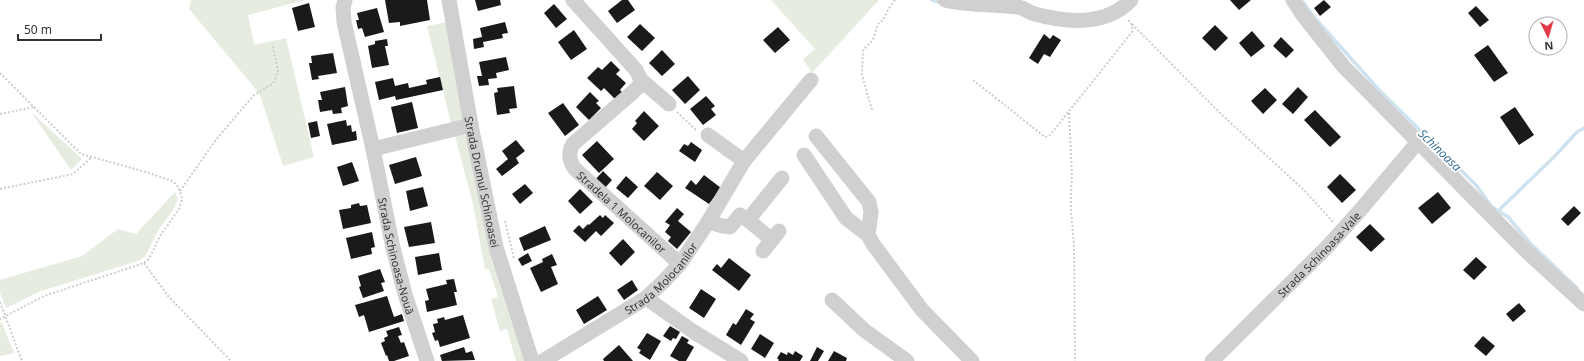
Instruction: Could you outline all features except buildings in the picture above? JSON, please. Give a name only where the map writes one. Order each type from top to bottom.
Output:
[{"type":"street","name":"Strada Schinoasa-Nouă","points":[[345,0],[343,8],[344,22],[373,149],[395,256],[405,294],[427,361]]},
{"type":"street","name":"Strada Drumul Schinoasei","points":[[448,0],[496,247],[532,361]]},
{"type":"street","points":[[573,0],[636,70],[641,80],[670,104]]},
{"type":"street","points":[[945,0],[961,4],[1021,7],[1034,14],[1077,21],[1103,17],[1118,10],[1131,0]]},
{"type":"street","points":[[1293,0],[1302,14],[1344,67],[1525,250],[1584,304]]},
{"type":"street","name":"Stradela 1 Molocanilor","points":[[641,80],[640,85],[633,92],[573,144],[570,155],[575,169],[680,264]]},
{"type":"street","name":"Strada Molocanilor","points":[[543,361],[646,298],[662,283],[680,264],[708,222],[744,161],[811,80]]},
{"type":"street","points":[[373,149],[472,124]]},
{"type":"street","points":[[708,135],[744,161]]},
{"type":"street","points":[[816,136],[869,202],[871,212],[868,236]]},
{"type":"street","name":"Strada Schinoasa-Vale","points":[[1212,361],[1342,231],[1418,142]]},
{"type":"street","points":[[804,155],[846,218],[868,236],[872,244],[922,310],[972,361]]},
{"type":"street","points":[[748,220],[782,178]]},
{"type":"street","points":[[708,222],[730,227],[740,215],[772,241]]},
{"type":"street","points":[[646,298],[694,332],[741,361]]},
{"type":"street","points":[[832,300],[864,330],[907,361]]},
{"type":"path","points":[[872,110],[862,75],[863,50],[873,40],[878,24],[883,20],[895,0]]},
{"type":"path","points":[[1118,10],[1221,114],[1305,191],[1342,231]]},
{"type":"path","points":[[973,80],[1045,137],[1050,135],[1132,32],[1132,24]]},
{"type":"path","points":[[180,191],[215,141],[253,96],[273,84],[278,71],[272,44]]},
{"type":"path","points":[[0,72],[81,154],[146,172],[172,181],[177,185],[182,199],[179,209],[160,236],[149,259],[144,263],[44,296],[0,319]]},
{"type":"path","points":[[670,104],[696,130],[708,135]]},
{"type":"path","points":[[0,114],[34,107]]},
{"type":"path","points":[[1069,111],[1072,175],[1071,210],[1074,245],[1075,361]]},
{"type":"path","points":[[0,189],[73,174],[92,157]]},
{"type":"path","points":[[504,217],[515,262]]},
{"type":"path","points":[[144,263],[168,296],[231,361]]},
{"type":"path","points":[[0,302],[22,361]]},
{"type":"shaded area","points":[[191,0],[305,0],[248,15],[254,45],[286,38],[314,157],[283,166],[261,98],[254,87],[189,9]]},
{"type":"shaded area","points":[[771,0],[879,0],[812,73],[803,59],[815,49]]},
{"type":"shaded area","points":[[447,22],[465,120],[451,123],[427,26]]},
{"type":"shaded area","points":[[31,112],[82,159],[71,170]]},
{"type":"shaded area","points":[[462,134],[469,138],[527,361],[516,361],[507,329],[500,331],[491,299],[498,297],[489,269],[485,269],[473,204],[455,136]]},
{"type":"shaded area","points":[[175,192],[178,199],[173,210],[159,229],[145,257],[138,261],[41,291],[6,308],[0,293],[0,280],[82,256],[118,229],[136,234]]},
{"type":"shaded area","points":[[0,323],[2,323],[14,353],[0,356]]},
{"type":"waterway","points":[[932,0],[942,3]]},
{"type":"waterway","name":"Schinoasa","points":[[1303,2],[1313,16],[1381,92],[1476,185],[1492,207],[1508,217],[1530,243],[1577,288]]},
{"type":"waterway","points":[[1498,211],[1554,157],[1577,132],[1584,128]]}]
